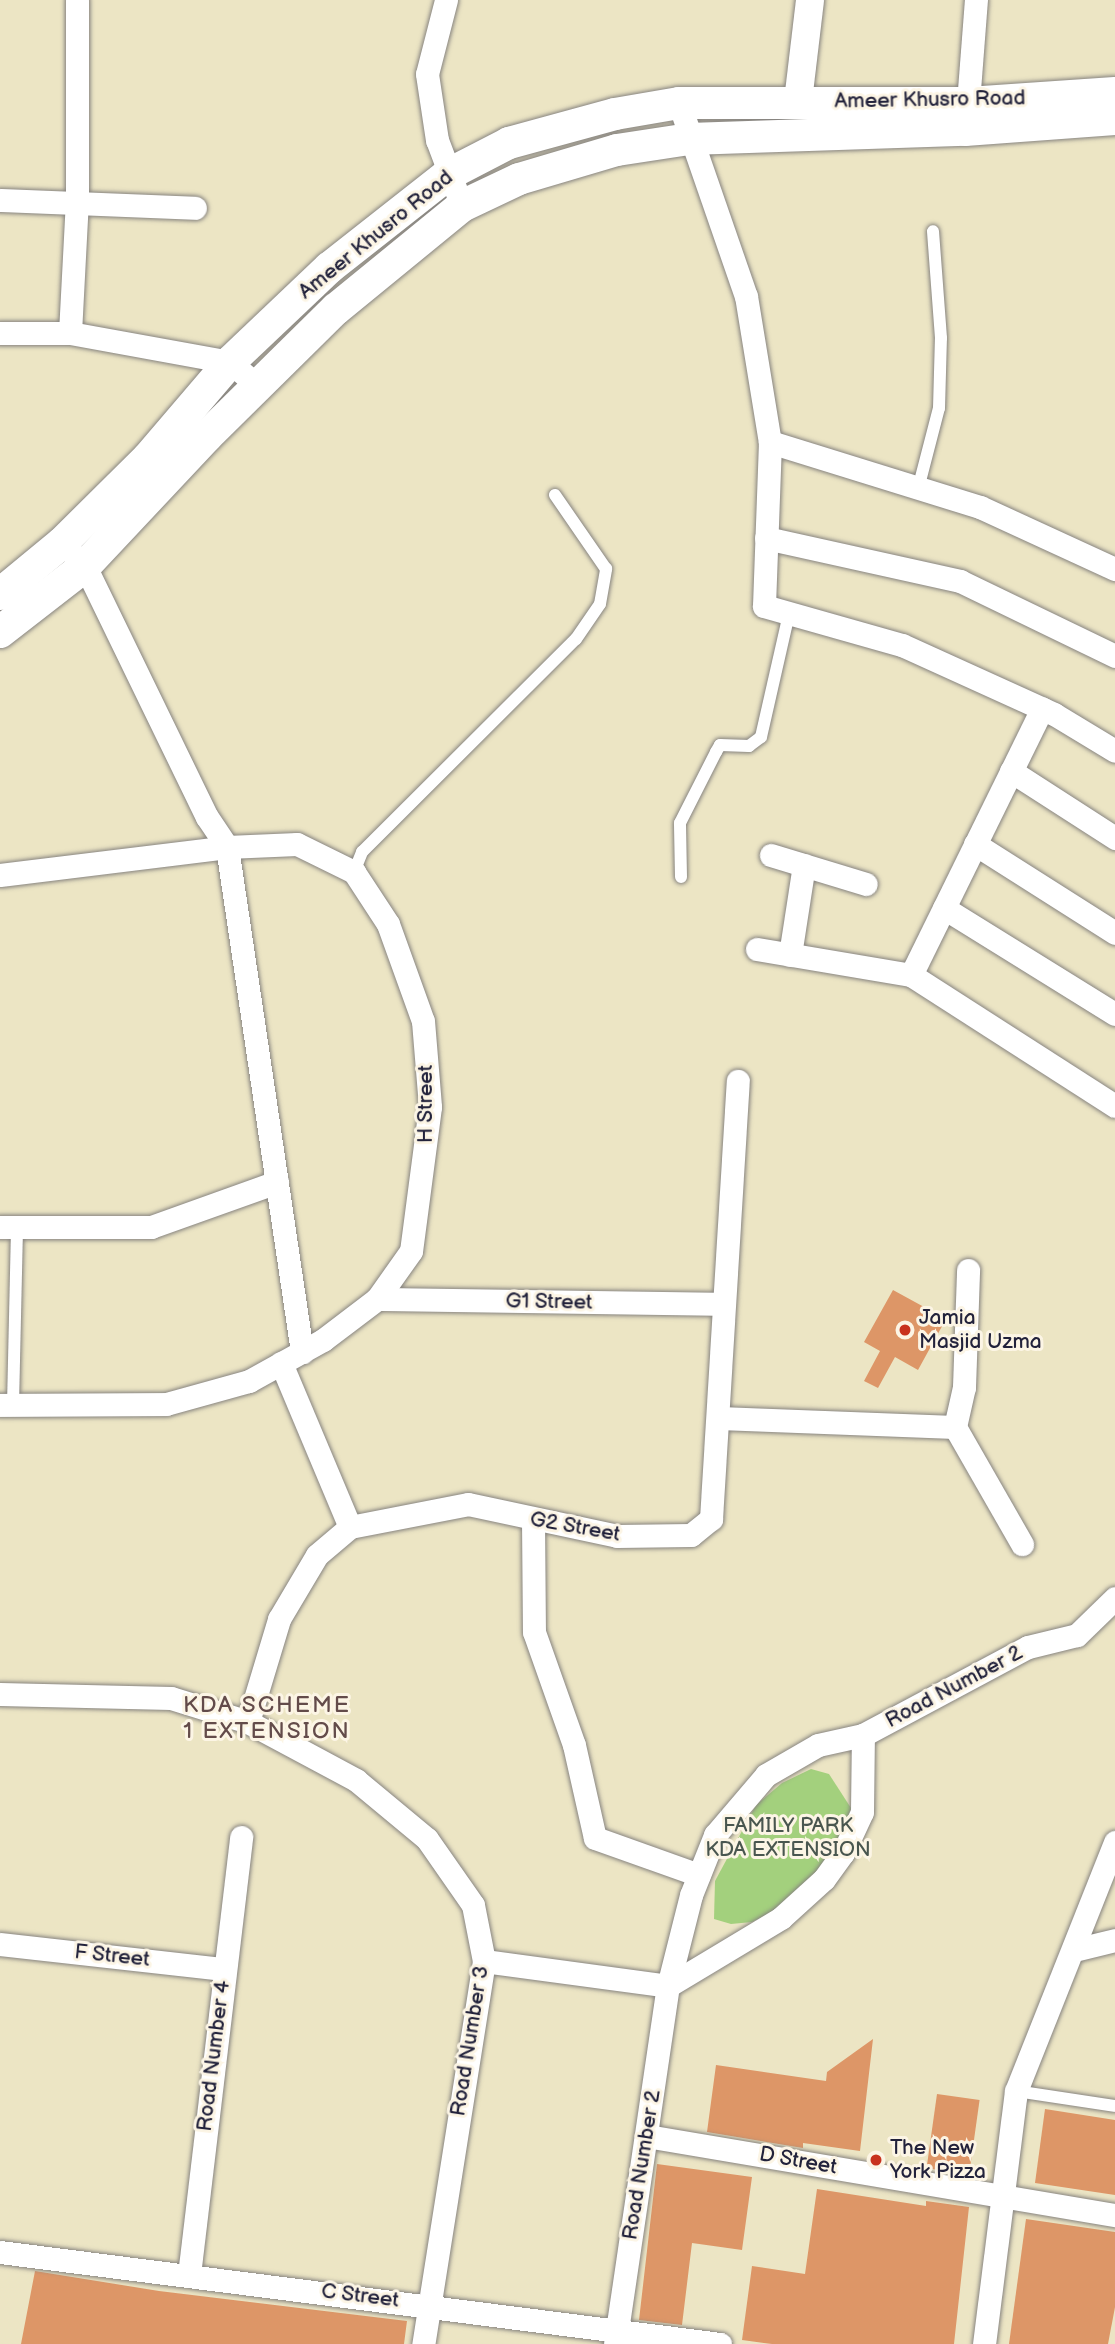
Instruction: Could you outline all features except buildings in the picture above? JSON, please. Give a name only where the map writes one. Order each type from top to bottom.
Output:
[{"type":"main road","name":"Ameer Khusro Road","points":[[0,594],[62,543],[148,458],[230,362],[329,268],[447,175],[509,142],[615,114],[679,103],[968,103],[1115,93]]},
{"type":"main road","points":[[778,137],[799,101],[821,136]]},
{"type":"main road","name":"Ameer Khusro Road","points":[[0,632],[85,566],[336,309],[462,206],[531,175],[617,150],[689,139],[821,136],[1115,119]]},
{"type":"street","points":[[70,333],[77,200],[77,0]]},
{"type":"street","points":[[446,0],[427,74],[447,175],[462,206]]},
{"type":"street","points":[[799,101],[810,0]]},
{"type":"street","points":[[968,103],[976,0]]},
{"type":"street","points":[[679,103],[689,139],[746,296],[770,442],[764,606],[902,645],[1042,709],[1115,751]]},
{"type":"street","points":[[0,200],[77,200],[195,208]]},
{"type":"street","points":[[0,333],[70,333],[230,362],[259,387]]},
{"type":"street","points":[[770,442],[980,507],[1115,569]]},
{"type":"street","points":[[766,538],[960,582],[1115,656]]},
{"type":"street","points":[[62,543],[85,566],[207,817],[227,847],[302,1352]]},
{"type":"street","points":[[911,975],[1042,709]]},
{"type":"street","points":[[1012,771],[1115,838]]},
{"type":"street","points":[[0,875],[227,847],[297,844],[354,872]]},
{"type":"street","points":[[975,844],[1115,933]]},
{"type":"street","points":[[771,855],[866,884]]},
{"type":"street","points":[[790,955],[804,865]]},
{"type":"street","name":"H Street","points":[[7,1405],[166,1404],[249,1381],[302,1352],[377,1299],[411,1251],[430,1107],[423,1021],[388,924],[354,872]]},
{"type":"street","points":[[944,908],[1115,1014]]},
{"type":"street","points":[[757,949],[911,975],[1115,1106]]},
{"type":"street","name":"G2 Street","points":[[248,1722],[279,1619],[317,1555],[350,1527],[468,1504],[617,1536],[691,1535],[710,1519],[719,1418],[721,1304],[738,1080]]},
{"type":"street","points":[[9,1228],[151,1227],[277,1182]]},
{"type":"street","points":[[968,1270],[964,1387],[955,1427],[1022,1544]]},
{"type":"street","name":"G1 Street","points":[[377,1299],[721,1304]]},
{"type":"street","points":[[281,1363],[350,1527]]},
{"type":"street","points":[[719,1418],[955,1427]]},
{"type":"street","points":[[533,1520],[534,1632],[574,1745],[595,1838],[699,1875]]},
{"type":"street","name":"Road Number 2","points":[[616,2336],[648,2136],[668,1986],[699,1875],[715,1835],[766,1776],[818,1745],[863,1735],[1028,1647],[1077,1635],[1115,1598]]},
{"type":"street","name":"Road Number 3","points":[[0,1694],[171,1698],[248,1722],[356,1780],[427,1839],[473,1905],[484,1961],[423,2344]]},
{"type":"street","name":"Road Number 2","points":[[668,1986],[781,1918],[824,1879],[843,1853],[862,1812],[863,1735]]},
{"type":"street","name":"Road Number 4","points":[[189,2275],[241,1837]]},
{"type":"street","points":[[984,2344],[1016,2091],[1115,1842]]},
{"type":"street","points":[[1074,1950],[1115,1940]]},
{"type":"street","name":"F Street","points":[[0,1944],[224,1969]]},
{"type":"street","points":[[484,1961],[668,1986]]},
{"type":"street","name":"D Street","points":[[648,2136],[1115,2215]]},
{"type":"street","name":"C Street","points":[[0,2252],[428,2305],[616,2336],[720,2344]]},
{"type":"lane","points":[[918,489],[939,408],[941,338],[933,231]]},
{"type":"lane","points":[[354,872],[362,852],[576,639],[600,604],[606,569],[555,495]]},
{"type":"lane","points":[[681,877],[680,823],[720,746],[749,746],[761,737],[789,614]]},
{"type":"lane","points":[[7,1405],[9,1228]]},
{"type":"lane","points":[[1016,2091],[1115,2106]]},
{"type":"green space","name":"FAMILY PARK KDA EXTENSION","points":[[811,1769],[829,1774],[851,1808],[840,1840],[823,1867],[775,1911],[752,1922],[731,1924],[714,1919],[715,1881],[756,1805],[782,1783]]},
{"type":"place","name":"Jamia Masjid Uzma","points":[[905,1330]]},
{"type":"place","name":"The New York Pizza","points":[[876,2160]]},
{"type":"district","name":"KDA SCHEME 1 EXTENSION","points":[[267,1718]]}]
